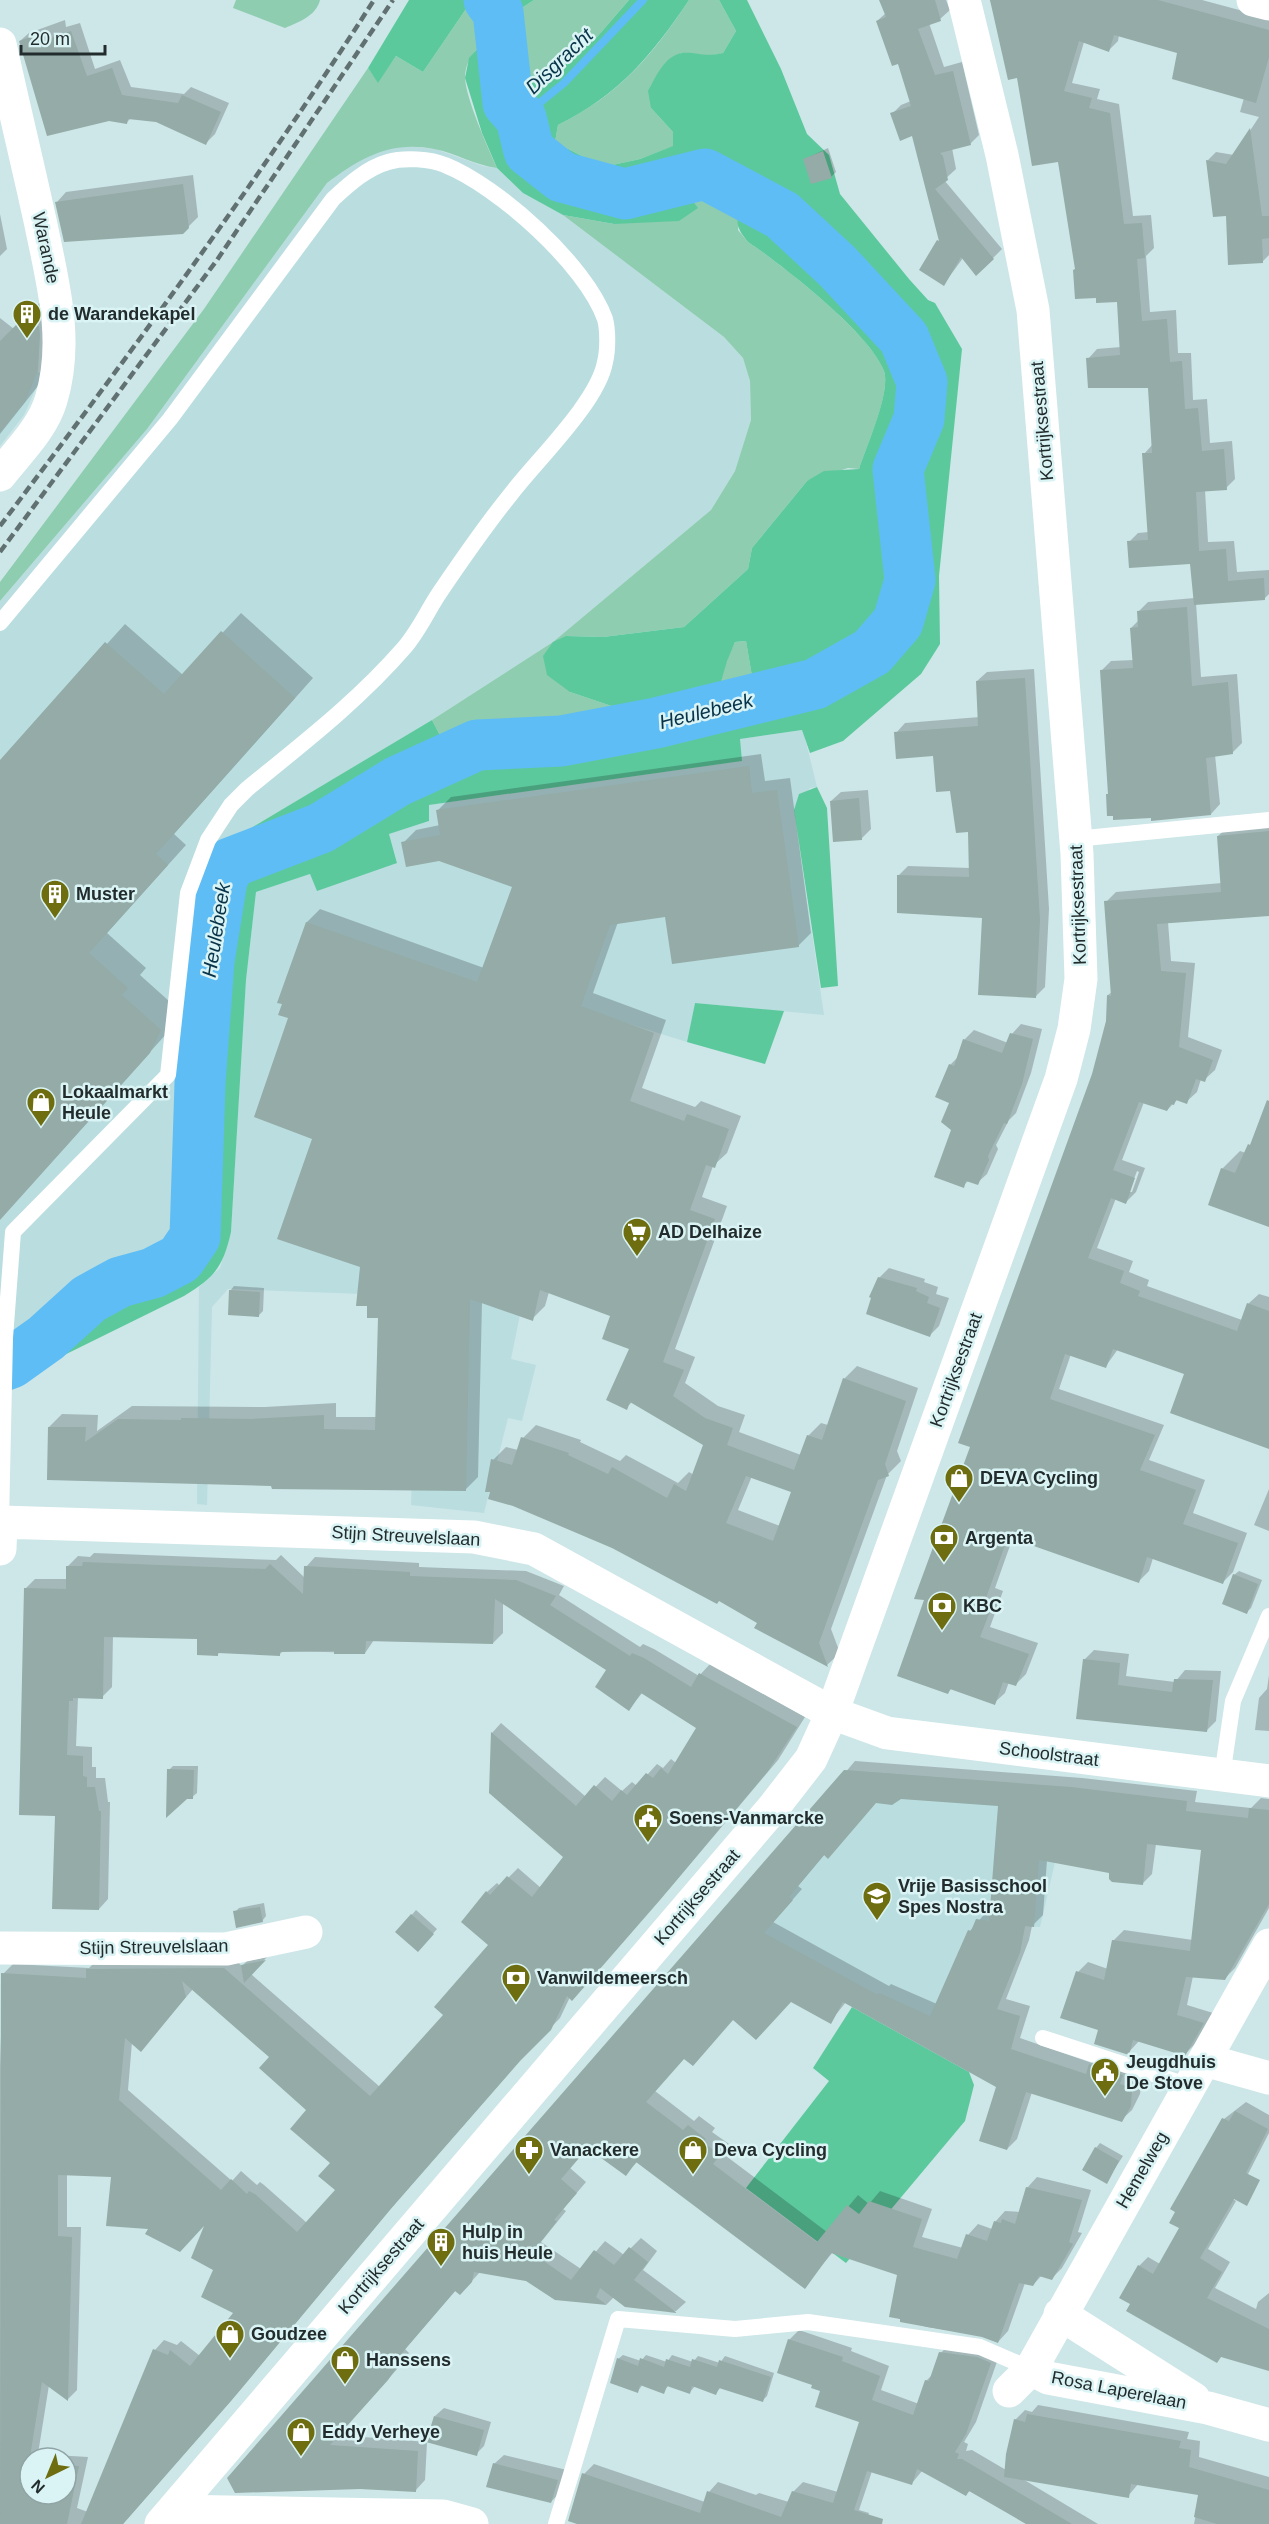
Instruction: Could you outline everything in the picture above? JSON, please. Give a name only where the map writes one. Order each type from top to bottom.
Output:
[{"type":"street","name":"Kortrijksestraat","points":[[167,2517],[773,1808],[811,1759],[832,1713],[1061,1079],[1074,1029],[1081,979],[1076,839],[1033,310],[1002,155],[964,0]]},
{"type":"street","points":[[1253,0],[1269,4]]},
{"type":"street","name":"Warande","points":[[0,44],[34,191],[61,327],[60,356],[51,402],[37,428],[0,475]]},
{"type":"street","points":[[0,1549],[1,1522]]},
{"type":"street","name":"Stijn Streuvelslaan","points":[[1,1522],[474,1537],[534,1549],[832,1713]]},
{"type":"street","name":"Schoolstraat","points":[[832,1713],[887,1733],[1269,1781]]},
{"type":"street","name":"Stijn Streuvelslaan","points":[[0,1948],[226,1949],[306,1932]]},
{"type":"street","name":"Hemelweg","points":[[1020,2380],[1060,2314],[1269,1945]]},
{"type":"street","points":[[1197,2073],[1269,2078]]},
{"type":"street","name":"Rosa Laperelaan","points":[[1060,2314],[1208,2408]]},
{"type":"street","name":"Rosa Laperelaan","points":[[1020,2380],[1048,2378],[1208,2408],[1269,2425]]},
{"type":"street","points":[[167,2517],[443,2516],[472,2524]]},
{"type":"lane","points":[[0,623],[170,419],[333,199],[361,175],[389,161],[406,160],[444,164],[474,180],[561,251],[577,270],[600,306],[606,322],[605,362],[587,399],[498,510],[406,646],[352,702],[247,789],[231,805],[208,840],[188,893],[168,1075],[12,1232],[5,1338],[1,1522]]},
{"type":"lane","points":[[1076,839],[1269,820]]},
{"type":"lane","points":[[1222,1776],[1233,1701],[1269,1616]]},
{"type":"lane","points":[[1043,2038],[1197,2073]]},
{"type":"lane","points":[[556,2524],[618,2319],[735,2329],[807,2322],[980,2347],[1020,2380]]},
{"type":"shaded area","points":[[406,146],[435,149],[483,166],[497,168],[523,193],[563,215],[724,337],[743,358],[750,381],[751,420],[735,471],[711,510],[553,642],[432,720],[246,831],[212,857],[196,898],[192,1079],[183,1137],[181,1190],[174,1230],[164,1246],[85,1275],[34,1319],[20,1342],[0,1349],[0,601],[147,429],[327,183],[356,161],[379,150]]},
{"type":"shaded area","points":[[0,342],[42,375],[24,415],[0,446]]},
{"type":"shaded area","points":[[803,730],[817,787],[810,788],[794,810],[824,1015],[695,1003],[687,1042],[620,1021],[526,1285],[511,1359],[536,1365],[522,1421],[508,1418],[484,1513],[411,1505],[418,1296],[228,1289],[212,1307],[207,1505],[197,1504],[199,1287],[220,1268],[231,1232],[246,980],[256,892],[310,874],[317,890],[397,862],[389,834],[429,821],[428,805],[741,761],[739,739]]},
{"type":"shaded area","name":"Vrije Basisschool Spes Nostra","points":[[844,1770],[1047,1786],[1062,1832],[1040,1927],[1025,1926],[1020,1952],[969,2072],[709,1927]]},
{"type":"green space","points":[[236,0],[320,0],[311,14],[285,28],[233,8]]},
{"type":"green space","points":[[409,0],[534,0],[492,27],[481,5],[468,6],[423,72],[396,56],[378,83],[368,68]]},
{"type":"green space","points":[[534,0],[629,0],[597,37],[544,72],[520,102],[513,60],[512,14]]},
{"type":"green space","points":[[629,0],[689,0],[662,39],[632,72],[599,101],[558,125],[555,142],[603,167],[640,159],[673,146],[673,132],[651,108],[648,91],[661,68],[670,58],[682,53],[710,55],[723,53],[736,31],[719,0],[747,0],[781,69],[807,134],[829,155],[840,194],[909,279],[928,300],[935,303],[962,349],[939,576],[940,644],[921,674],[843,741],[810,753],[802,730],[740,739],[742,761],[429,805],[429,821],[389,834],[397,863],[317,891],[310,874],[256,892],[246,980],[231,1232],[221,1263],[210,1277],[184,1296],[44,1365],[32,1360],[20,1342],[34,1319],[85,1275],[164,1246],[174,1230],[181,1190],[183,1137],[192,1079],[196,898],[234,902],[236,873],[252,862],[337,828],[438,772],[574,752],[779,705],[838,682],[899,640],[910,623],[919,588],[907,483],[932,410],[931,387],[925,367],[883,298],[833,245],[795,215],[746,185],[699,164],[636,178],[605,182],[571,172],[553,160],[532,137],[520,102],[532,81],[597,37]]},
{"type":"green space","points":[[689,0],[719,0],[736,31],[723,53],[708,57],[681,53],[651,108],[673,132],[674,146],[640,159],[603,167],[555,142],[558,125],[599,101],[632,72],[662,39]]},
{"type":"green space","points":[[481,5],[492,27],[489,51],[478,48],[475,51],[467,65],[465,78],[473,110],[497,168],[434,149],[404,147],[390,149],[364,159],[327,183],[147,429],[0,601],[0,582],[204,309],[368,68],[378,82],[396,56],[423,72],[468,6]]},
{"type":"green space","points":[[478,48],[489,51],[493,92],[506,127],[523,152],[545,174],[572,190],[614,204],[636,202],[683,188],[698,208],[679,221],[614,224],[563,215],[523,193],[497,168],[482,133],[465,78],[469,58]]},
{"type":"green space","points":[[699,187],[751,205],[741,208],[738,230],[748,242],[824,301],[862,338],[876,356],[884,371],[884,392],[877,420],[859,469],[848,468],[807,481],[752,548],[748,569],[684,627],[603,637],[566,636],[570,692],[641,716],[444,743],[432,720],[553,642],[711,510],[735,471],[751,420],[750,381],[743,358],[724,337],[563,215],[614,224],[690,197],[683,188]]},
{"type":"green space","points":[[751,205],[803,241],[872,310],[906,356],[914,384],[912,407],[893,466],[902,548],[902,598],[890,621],[875,637],[834,668],[755,694],[746,641],[735,642],[716,699],[641,716],[570,692],[547,675],[543,656],[553,642],[566,636],[603,637],[684,627],[748,569],[752,548],[807,481],[824,471],[859,469],[877,420],[884,392],[884,371],[876,355],[862,338],[824,301],[745,238],[738,226],[738,218],[741,208]]},
{"type":"green space","points":[[746,641],[755,694],[716,699],[726,661],[735,642]]},
{"type":"green space","points":[[432,720],[444,743],[330,813],[252,846],[246,831]]},
{"type":"green space","points":[[817,787],[827,808],[838,986],[821,988],[794,810],[799,794]]},
{"type":"green space","points":[[695,1003],[784,1011],[765,1064],[687,1042]]},
{"type":"green space","points":[[852,2007],[969,2072],[974,2085],[965,2121],[846,2263],[746,2188],[829,2081],[813,2068]]},
{"type":"building","points":[[879,0],[935,0],[941,21],[918,29],[935,75],[953,71],[971,145],[940,153],[943,156],[948,180],[935,189],[994,259],[976,276],[961,257],[944,286],[919,270],[937,240],[939,241],[912,136],[900,141],[890,113],[911,106],[898,64],[892,66],[876,21],[886,17]]},
{"type":"building","points":[[990,0],[1158,0],[1269,30],[1269,57],[1256,103],[1172,79],[1177,53],[1114,35],[1109,52],[1079,41],[1064,91],[1092,98],[1089,108],[1110,113],[1124,224],[1142,223],[1145,258],[1137,259],[1142,321],[1167,319],[1170,362],[1182,361],[1185,409],[1198,408],[1202,451],[1224,449],[1227,490],[1196,492],[1199,551],[1226,549],[1228,581],[1264,578],[1265,600],[1194,605],[1190,564],[1129,568],[1127,541],[1148,540],[1142,453],[1152,453],[1148,388],[1088,388],[1086,358],[1120,355],[1117,302],[1096,303],[1096,298],[1075,299],[1073,270],[1075,269],[1058,162],[1032,166],[1017,78],[1008,80]]},
{"type":"building","points":[[71,31],[87,76],[112,68],[122,95],[178,103],[182,95],[221,112],[206,145],[156,122],[128,119],[127,124],[109,121],[47,136],[19,41],[39,34],[42,41]]},
{"type":"building","points":[[1250,128],[1262,216],[1269,216],[1269,238],[1262,239],[1263,263],[1228,265],[1226,216],[1213,217],[1206,160],[1226,164]]},
{"type":"building","points":[[823,151],[832,178],[811,184],[803,159]]},
{"type":"building","points":[[183,184],[189,228],[183,234],[64,242],[55,202]]},
{"type":"building","points":[[36,305],[36,326],[39,326],[40,335],[38,370],[25,402],[0,432],[0,341]]},
{"type":"building","points":[[1187,607],[1192,686],[1228,682],[1233,754],[1206,758],[1211,815],[1151,821],[1151,818],[1113,820],[1113,816],[1107,816],[1106,794],[1108,794],[1100,670],[1133,668],[1130,628],[1138,627],[1137,611]]},
{"type":"building","name":"Muster","points":[[221,631],[295,698],[156,854],[168,865],[89,953],[128,988],[122,995],[161,1030],[150,1053],[0,1220],[0,760],[105,642],[164,694]]},
{"type":"building","points":[[1025,678],[1040,920],[1036,998],[978,995],[982,918],[897,913],[897,875],[969,877],[968,832],[956,833],[950,791],[936,792],[933,756],[896,759],[894,732],[978,726],[976,681]]},
{"type":"building","points":[[749,766],[752,793],[777,790],[799,947],[672,964],[665,917],[610,925],[581,1006],[654,1033],[630,1101],[684,1121],[687,1114],[729,1129],[715,1168],[706,1165],[690,1210],[715,1219],[663,1362],[684,1370],[673,1396],[705,1418],[733,1428],[727,1445],[794,1470],[807,1435],[822,1440],[843,1378],[906,1401],[885,1464],[889,1476],[878,1480],[819,1643],[828,1667],[754,1628],[757,1623],[719,1601],[717,1604],[612,1548],[513,1506],[488,1499],[490,1492],[485,1492],[491,1459],[512,1465],[521,1437],[569,1453],[568,1455],[608,1474],[612,1467],[667,1498],[674,1484],[686,1491],[703,1445],[630,1402],[627,1410],[606,1400],[629,1349],[602,1339],[610,1316],[540,1290],[533,1321],[470,1299],[466,1491],[272,1489],[271,1486],[47,1480],[48,1427],[86,1427],[85,1442],[118,1419],[251,1419],[324,1415],[324,1429],[375,1430],[378,1318],[367,1318],[367,1306],[356,1306],[360,1267],[277,1239],[312,1139],[254,1117],[288,1018],[278,1015],[282,1004],[277,1003],[306,922],[477,982],[512,887],[439,861],[406,867],[401,842],[440,835],[436,810]],"holes":[[[746,1476],[791,1492],[773,1541],[726,1523]]]},
{"type":"building","points":[[859,798],[862,840],[833,842],[830,801]]},
{"type":"building","points":[[1269,831],[1269,916],[1157,924],[1161,971],[1186,973],[1179,1047],[1213,1060],[1205,1082],[1196,1079],[1187,1104],[1176,1100],[1167,1111],[1139,1102],[1113,1170],[1135,1178],[1126,1204],[1111,1198],[1088,1258],[1124,1271],[1120,1283],[1140,1291],[1138,1296],[1237,1331],[1247,1303],[1269,1311],[1269,1449],[1170,1413],[1184,1374],[1113,1349],[1106,1368],[1065,1354],[1050,1399],[1155,1435],[1140,1470],[1196,1490],[1183,1524],[1238,1543],[1223,1584],[1147,1557],[1139,1583],[1008,1537],[986,1598],[994,1601],[980,1637],[1029,1654],[1016,1686],[1003,1682],[995,1705],[950,1689],[948,1694],[897,1676],[924,1600],[914,1599],[970,1447],[958,1443],[1092,1074],[1106,1021],[1107,995],[1111,996],[1104,901],[1221,892],[1217,836]]},
{"type":"building","points":[[1010,1033],[1033,1039],[1022,1084],[1007,1124],[1004,1123],[988,1156],[989,1160],[978,1185],[966,1181],[964,1188],[934,1177],[951,1130],[941,1122],[949,1103],[935,1097],[949,1064],[954,1066],[963,1039],[1002,1053]]},
{"type":"building","points":[[1267,1100],[1269,1101],[1269,1227],[1208,1205],[1221,1168],[1235,1173],[1248,1144],[1250,1145]]},
{"type":"building","points":[[878,1277],[917,1288],[916,1291],[929,1297],[927,1303],[940,1308],[930,1337],[866,1314],[871,1298],[869,1297]]},
{"type":"building","points":[[229,1290],[260,1292],[259,1317],[228,1315]]},
{"type":"building","points":[[83,1562],[265,1569],[270,1564],[303,1594],[304,1566],[410,1572],[410,1576],[516,1580],[556,1596],[550,1605],[630,1656],[632,1653],[644,1658],[691,1687],[699,1673],[797,1727],[768,1771],[660,1900],[572,2001],[567,1996],[551,2030],[520,2061],[389,2211],[231,2401],[123,2524],[81,2524],[153,2349],[168,2355],[170,2350],[190,2366],[233,2313],[201,2297],[213,2270],[191,2258],[204,2226],[180,2252],[145,2234],[148,2229],[106,2226],[111,2177],[58,2175],[58,2236],[72,2237],[68,2401],[42,2382],[32,2446],[18,2446],[18,2506],[71,2506],[67,2524],[0,2524],[1,1973],[86,1978],[86,1969],[224,1968],[370,2096],[443,2015],[434,2007],[488,1945],[461,1922],[486,1891],[490,1895],[507,1876],[532,1897],[563,1857],[489,1793],[491,1732],[576,1806],[594,1785],[612,1801],[621,1790],[627,1795],[646,1773],[653,1778],[661,1768],[668,1774],[696,1728],[641,1693],[629,1711],[595,1687],[606,1670],[495,1599],[493,1644],[366,1641],[365,1654],[334,1654],[334,1651],[280,1652],[280,1656],[218,1653],[218,1656],[197,1655],[197,1639],[104,1637],[103,1699],[73,1698],[73,1701],[69,1701],[67,1755],[83,1756],[83,1776],[87,1777],[87,1787],[95,1787],[99,1811],[101,1811],[99,1910],[52,1909],[55,1816],[19,1815],[24,1588],[66,1589],[66,1566],[82,1566]],"holes":[[[182,1981],[269,2057],[259,2068],[306,2110],[290,2129],[330,2163],[318,2176],[335,2190],[297,2232],[255,2194],[249,2191],[247,2194],[231,2179],[221,2190],[119,2100],[125,2038],[141,2052],[186,1997]]]},
{"type":"building","points":[[1233,1574],[1258,1584],[1247,1614],[1222,1604]]},
{"type":"building","points":[[1083,1659],[1120,1663],[1118,1685],[1172,1692],[1174,1679],[1213,1680],[1207,1732],[1076,1719]]},
{"type":"building","points":[[167,1769],[194,1770],[193,1799],[187,1799],[166,1818]]},
{"type":"building","points":[[844,1770],[1071,1787],[1187,1801],[1186,1811],[1248,1818],[1249,1808],[1269,1810],[1269,1904],[1225,1980],[1186,1977],[1177,2015],[1204,2023],[1185,2056],[1133,2040],[1129,2055],[1094,2044],[1098,2030],[1060,2018],[1076,1971],[1104,1980],[1112,1940],[1190,1951],[1201,1850],[1147,1844],[1143,1885],[1112,1882],[1109,1879],[1109,1873],[1039,1860],[1034,1927],[1025,1926],[1020,1952],[997,2009],[1020,2016],[1011,2049],[1086,2074],[1089,2064],[1123,2075],[1120,2084],[1132,2088],[1131,2106],[1122,2122],[1026,2092],[1007,2150],[979,2141],[996,2087],[843,2002],[831,2024],[791,2002],[756,2040],[733,2020],[693,2066],[684,2059],[646,2102],[683,2130],[688,2125],[706,2139],[703,2142],[720,2155],[713,2164],[817,2242],[847,2205],[859,2214],[869,2201],[922,2219],[913,2247],[957,2259],[966,2234],[987,2241],[994,2221],[1001,2223],[1002,2219],[1015,2224],[1026,2187],[1082,2200],[1069,2242],[1073,2244],[1052,2280],[1039,2276],[1033,2286],[1019,2283],[998,2343],[982,2337],[900,2322],[900,2319],[889,2317],[897,2275],[831,2253],[805,2289],[636,2162],[626,2176],[597,2155],[580,2157],[561,2179],[577,2193],[554,2220],[557,2221],[532,2253],[571,2280],[594,2250],[614,2265],[629,2247],[648,2262],[634,2280],[677,2313],[625,2307],[600,2288],[596,2297],[607,2305],[555,2300],[526,2281],[474,2272],[472,2282],[460,2295],[455,2291],[396,2360],[400,2363],[388,2380],[330,2445],[418,2451],[416,2492],[360,2489],[235,2493],[227,2478]],"holes":[[[901,1799],[998,1806],[989,1921],[976,1919],[971,1931],[968,1930],[930,2016],[879,1993],[878,1995],[764,1933],[793,1900],[789,1897],[824,1855],[828,1859],[876,1803],[892,1805]]]},
{"type":"building","points":[[260,1907],[263,1922],[236,1928],[233,1911]]},
{"type":"building","points":[[411,1914],[434,1934],[418,1952],[395,1932]]},
{"type":"building","points":[[266,1960],[244,1983],[241,1965]]},
{"type":"building","points":[[1235,2111],[1268,2129],[1246,2173],[1260,2180],[1247,2206],[1234,2199],[1200,2258],[1222,2272],[1207,2298],[1269,2329],[1269,2371],[1221,2357],[1217,2363],[1126,2311],[1130,2304],[1119,2298],[1138,2265],[1153,2274],[1179,2228],[1169,2223],[1175,2212],[1170,2209],[1222,2118],[1229,2121]]},
{"type":"building","points":[[1095,2147],[1119,2161],[1107,2184],[1082,2170]]},
{"type":"building","points":[[788,2339],[843,2357],[842,2361],[880,2376],[872,2400],[913,2415],[925,2380],[929,2381],[939,2352],[977,2357],[991,2363],[966,2434],[955,2452],[959,2454],[957,2459],[962,2459],[1072,2524],[1026,2524],[969,2491],[966,2496],[917,2469],[912,2485],[867,2471],[854,2510],[883,2519],[882,2524],[577,2524],[568,2521],[582,2473],[700,2513],[707,2491],[781,2517],[792,2491],[833,2503],[859,2422],[815,2407],[820,2391],[811,2388],[812,2385],[777,2373]]},
{"type":"building","points":[[617,2358],[638,2366],[640,2358],[664,2367],[666,2359],[690,2367],[692,2359],[717,2367],[719,2360],[771,2377],[763,2402],[719,2388],[716,2395],[692,2386],[690,2394],[667,2386],[664,2394],[640,2385],[638,2393],[610,2383]]},
{"type":"building","points":[[1027,2414],[1181,2441],[1179,2448],[1191,2450],[1189,2467],[1269,2490],[1269,2524],[1217,2524],[1194,2517],[1198,2495],[1131,2484],[1129,2498],[1004,2477],[1006,2454],[1014,2419],[1025,2422]]},
{"type":"building","points":[[434,2416],[484,2430],[477,2456],[426,2442]]},
{"type":"building","points":[[493,2463],[558,2480],[551,2503],[486,2487]]},
{"type":"waterway","name":"Heulebeek","points":[[0,1367],[11,1363],[46,1338],[89,1299],[120,1282],[153,1273],[180,1259],[195,1237],[200,1083],[209,961],[222,880],[230,863],[321,828],[398,781],[477,745],[561,741],[656,723],[815,684],[872,652],[898,622],[910,580],[898,469],[919,419],[922,382],[904,338],[837,266],[782,215],[705,174],[625,194],[562,177],[529,151],[521,118],[508,103],[498,12],[489,0]]},
{"type":"waterway","name":"Disgracht","points":[[521,118],[564,83],[643,0]]},
{"type":"railway","points":[[0,526],[239,201],[374,0]]},
{"type":"railway","points":[[0,552],[217,260],[393,0]]},
{"type":"place","name":"de Warandekapel","points":[[27,340]]},
{"type":"place","name":"Muster","points":[[55,920]]},
{"type":"place","name":"Lokaalmarkt Heule","points":[[41,1128]]},
{"type":"place","name":"AD Delhaize","points":[[637,1258]]},
{"type":"place","name":"DEVA Cycling","points":[[959,1504]]},
{"type":"place","name":"Argenta","points":[[944,1564]]},
{"type":"place","name":"KBC","points":[[942,1632]]},
{"type":"place","name":"Soens-Vanmarcke","points":[[648,1844]]},
{"type":"place","name":"Vrije Basisschool Spes Nostra","points":[[877,1922]]},
{"type":"place","name":"Vanwildemeersch","points":[[516,2004]]},
{"type":"place","name":"Jeugdhuis De Stove","points":[[1105,2098]]},
{"type":"place","name":"Vanackere","points":[[529,2176]]},
{"type":"place","name":"Deva Cycling","points":[[693,2176]]},
{"type":"place","name":"Hulp in huis Heule","points":[[441,2268]]},
{"type":"place","name":"Goudzee","points":[[230,2360]]},
{"type":"place","name":"Hanssens","points":[[345,2386]]},
{"type":"place","name":"Eddy Verheye","points":[[301,2458]]}]
